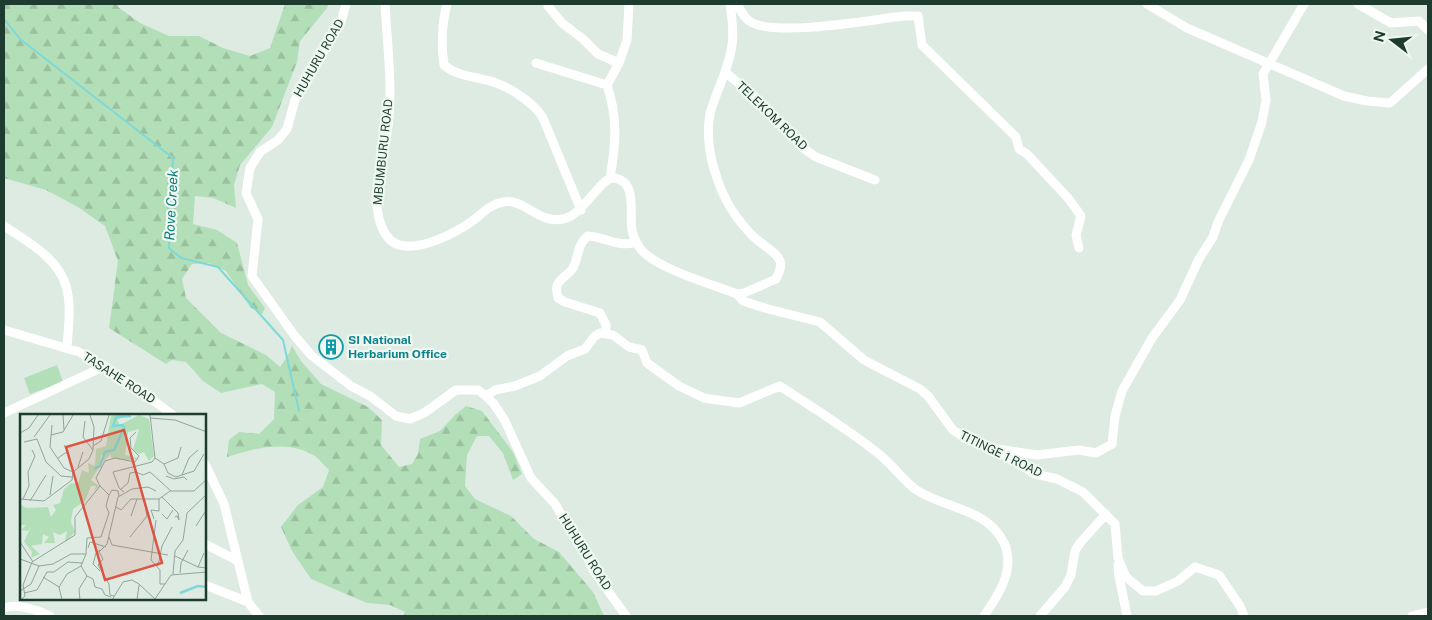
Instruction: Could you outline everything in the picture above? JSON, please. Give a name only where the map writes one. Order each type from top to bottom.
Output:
[{"type":"street","name":"HUHURU ROAD","points":[[346,4],[341,22],[294,100],[287,129],[278,140],[260,152],[250,168],[246,193],[258,219],[252,276],[294,335],[311,355],[351,386],[370,396],[396,416],[410,419],[424,413],[456,390],[478,390],[486,396],[494,404],[505,421],[531,478],[555,504],[569,528],[582,545],[593,570],[626,616]]},
{"type":"street","name":"MBUMBURU ROAD","points":[[386,4],[389,116],[377,197],[381,225],[384,233],[391,240],[405,246],[429,242],[447,236],[494,205],[502,202],[520,204],[541,217],[552,220],[564,219],[581,210],[605,181],[610,178]]},
{"type":"street","points":[[447,4],[444,18],[442,54],[444,65],[460,75],[495,82],[513,91],[536,108],[543,118],[581,210]]},
{"type":"street","points":[[549,4],[548,6],[562,23],[583,38],[598,54],[619,63]]},
{"type":"street","points":[[629,4],[627,40],[619,63],[607,85],[613,104],[616,129],[615,153],[610,178],[621,180],[626,185],[632,202],[632,231],[636,242],[647,255],[662,265],[737,294],[744,293],[776,278],[781,262],[778,256],[741,224],[730,207],[716,176],[708,129],[710,115],[732,45],[730,4]]},
{"type":"street","points":[[737,4],[748,20],[764,26],[789,28],[918,16],[922,45],[1016,137],[1019,149],[1027,154],[1068,198],[1081,216],[1076,235],[1079,248]]},
{"type":"street","points":[[1148,4],[1187,28],[1344,96],[1390,103],[1428,69]]},
{"type":"street","points":[[992,448],[1037,455],[1079,450],[1096,453],[1112,444],[1115,416],[1122,391],[1152,338],[1180,300],[1198,259],[1213,237],[1218,222],[1249,160],[1262,122],[1266,100],[1263,74],[1304,4]]},
{"type":"street","points":[[1358,4],[1391,23],[1419,21],[1428,30]]},
{"type":"street","points":[[536,63],[607,85]]},
{"type":"street","name":"TELEKOM ROAD","points":[[725,72],[754,96],[803,148],[816,157],[875,180]]},
{"type":"street","points":[[4,226],[27,240],[58,270],[66,286],[69,308],[67,348]]},
{"type":"street","points":[[606,334],[606,325],[600,313],[564,302],[558,298],[556,288],[560,281],[572,270],[578,249],[583,240],[588,236],[620,245],[636,242]]},
{"type":"street","name":"TITINGE 1 ROAD","points":[[737,294],[743,301],[820,322],[864,360],[920,389],[928,396],[953,430],[968,440],[992,448],[1035,474],[1057,479],[1083,492],[1115,524],[1118,558],[1126,577],[1143,591],[1156,591],[1178,581],[1195,567],[1219,575],[1240,606],[1244,616]]},
{"type":"street","name":"TASAHE ROAD","points":[[4,330],[79,352],[105,366],[172,414]]},
{"type":"street","points":[[486,396],[495,390],[516,386],[540,376],[567,356],[585,349],[594,337],[600,333],[613,335],[629,347],[642,350],[647,363],[679,386],[704,398],[740,403],[780,386],[880,455],[918,491],[980,517],[996,529],[1005,544],[1008,562],[1006,578],[996,600],[984,616]]},
{"type":"street","points":[[4,413],[105,366]]},
{"type":"street","points":[[206,466],[224,504],[248,602],[258,616]]},
{"type":"street","points":[[1040,616],[1065,588],[1071,574],[1075,551],[1080,542],[1106,514]]},
{"type":"street","points":[[206,545],[238,561]]},
{"type":"street","points":[[1118,558],[1119,576],[1127,616]]},
{"type":"street","points":[[206,585],[248,602]]},
{"type":"street","points":[[4,608],[11,605],[50,616]]},
{"type":"street","points":[[1412,616],[1428,612]]},
{"type":"green space","points":[[4,4],[117,4],[118,7],[140,23],[169,36],[199,36],[223,48],[250,56],[270,48],[285,4],[329,4],[300,41],[297,62],[272,127],[240,165],[234,185],[236,208],[213,198],[195,196],[193,224],[217,230],[237,243],[248,285],[265,308],[262,314],[250,307],[226,271],[209,263],[192,264],[182,279],[186,298],[221,333],[266,355],[280,367],[292,346],[301,361],[321,384],[368,407],[382,420],[381,445],[399,467],[412,464],[418,454],[420,439],[440,431],[466,406],[482,411],[513,452],[522,474],[513,480],[503,453],[489,436],[477,436],[467,455],[465,486],[475,499],[511,516],[534,539],[559,552],[593,592],[604,616],[403,616],[405,612],[390,605],[367,603],[311,579],[292,551],[281,527],[298,505],[323,487],[329,470],[315,456],[305,451],[283,446],[260,448],[227,457],[229,440],[239,432],[259,434],[274,419],[275,392],[262,384],[221,393],[203,381],[186,362],[172,360],[166,364],[109,328],[118,261],[105,226],[78,207],[46,190],[4,178]]},
{"type":"green space","points":[[57,365],[63,382],[30,394],[24,378]]},
{"type":"waterway","name":"Rove Creek","points":[[4,19],[20,39],[173,158],[169,248],[181,258],[218,267],[283,340],[299,411]]},
{"type":"place","name":"SI National Herbarium Office","points":[[331,347]]}]
